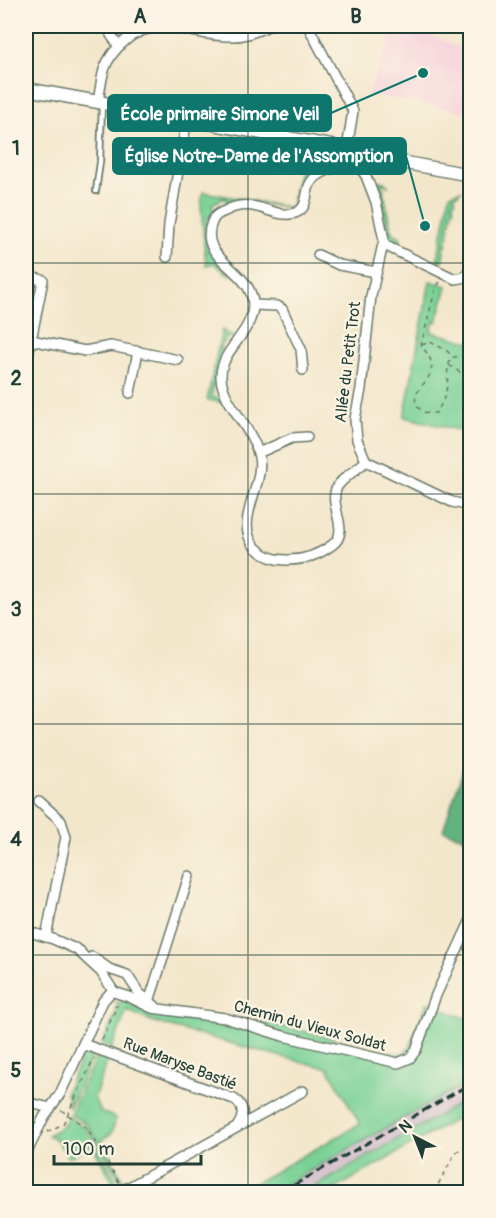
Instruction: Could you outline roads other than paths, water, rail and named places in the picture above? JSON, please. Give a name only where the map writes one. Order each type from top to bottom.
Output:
[{"type":"street","points":[[109,26],[111,35],[119,46]]},
{"type":"street","points":[[100,102],[104,71],[112,55],[134,34],[154,27],[169,27],[230,36],[248,34],[268,26]]},
{"type":"street","points":[[308,26],[353,111],[347,164],[336,167],[314,179],[308,187],[305,204],[298,212],[288,214],[242,204],[220,213],[213,220],[210,232],[214,251],[244,280],[251,293],[253,305],[250,321],[223,365],[221,379],[226,396],[244,424],[258,453],[259,467],[248,521],[248,534],[254,546],[261,553],[279,559],[307,557],[331,546],[337,540],[340,532],[335,497],[337,488],[366,461],[452,501],[471,506]]},
{"type":"street","points":[[26,88],[137,109],[145,108],[187,119],[349,149],[385,159],[471,175]]},
{"type":"street","points":[[167,257],[169,224],[187,119]]},
{"type":"street","name":"Allée du Petit Trot","points":[[347,164],[361,169],[366,176],[376,201],[384,245],[370,305],[361,389],[355,419],[357,440],[366,461]]},
{"type":"street","points":[[384,245],[446,275],[459,279],[470,273]]},
{"type":"street","points":[[318,255],[339,265],[376,272]]},
{"type":"street","points":[[26,276],[43,280],[26,365]]},
{"type":"street","points":[[253,305],[277,306],[282,309],[301,349],[303,370]]},
{"type":"street","points":[[31,340],[85,351],[108,346],[178,360]]},
{"type":"street","points":[[130,393],[138,351]]},
{"type":"street","points":[[258,453],[292,438],[307,437]]},
{"type":"street","points":[[39,801],[61,821],[66,837],[46,937]]},
{"type":"street","points":[[149,1002],[189,876]]},
{"type":"street","name":"Chemin du Vieux Soldat","points":[[75,948],[101,972],[114,990],[148,1007],[225,1018],[290,1038],[393,1063],[402,1063],[416,1050],[436,995],[471,922]]},
{"type":"street","name":"Chemin du Vieux Soldat","points":[[26,932],[75,948],[109,969],[119,972]]},
{"type":"street","points":[[26,1154],[60,1094],[103,1001],[114,990],[129,990],[130,980],[125,974],[119,972],[112,976],[114,990]]},
{"type":"street","name":"Chemin du Vieux Soldat","points":[[130,980],[149,1002],[161,1008]]},
{"type":"street","name":"Rue Maryse Bastié","points":[[83,1044],[234,1099],[243,1112],[236,1129]]},
{"type":"street","points":[[122,1191],[303,1091]]},
{"type":"street","points":[[26,1102],[50,1108]]},
{"type":"lane","points":[[96,190],[100,162],[100,102]]},
{"type":"railway","points":[[282,1192],[470,1084]]},
{"type":"place","name":"École primaire Simone Veil","points":[[423,73]]},
{"type":"place","name":"Église Notre-Dame de l'Assomption","points":[[425,226]]}]
